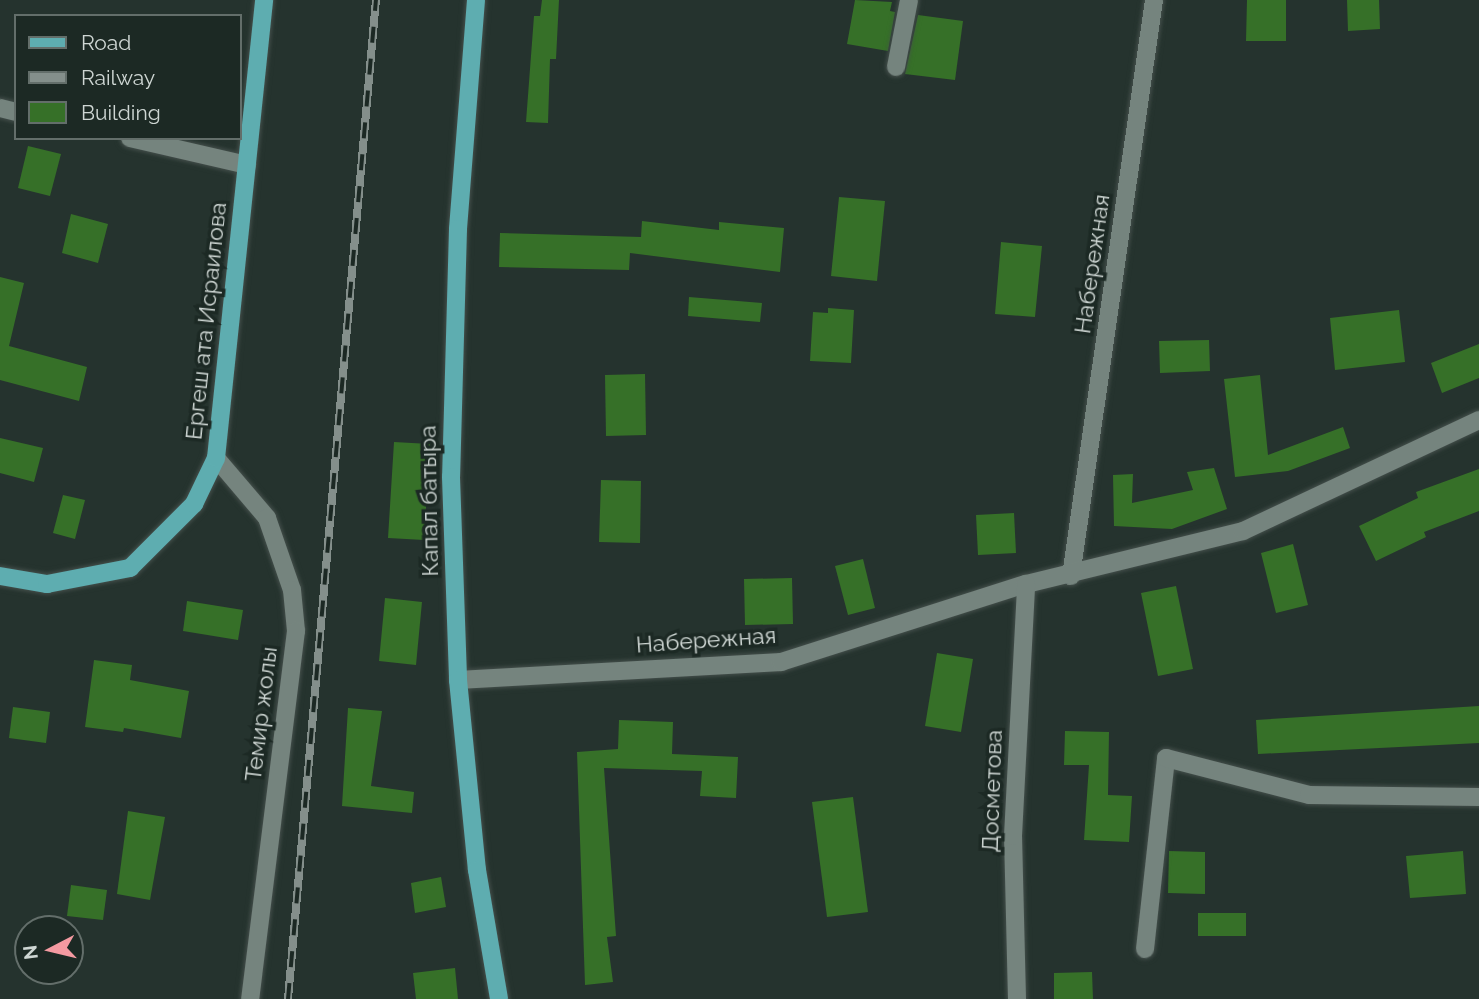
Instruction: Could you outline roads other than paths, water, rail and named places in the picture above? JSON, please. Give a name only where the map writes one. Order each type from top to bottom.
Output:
[{"type":"main road","name":"Ергеш ата Исраилова","points":[[0,576],[47,584],[130,568],[194,504],[216,458],[264,0]]},
{"type":"main road","name":"Капал батыра","points":[[476,0],[458,229],[451,477],[458,680],[477,870],[499,999]]},
{"type":"street","points":[[896,67],[909,0]]},
{"type":"street","name":"Набережная","points":[[1071,576],[1154,0]]},
{"type":"street","points":[[139,140],[247,165]]},
{"type":"street","name":"Набережная","points":[[458,680],[781,662],[1026,584],[1071,576],[1243,531],[1479,420]]},
{"type":"street","name":"Темир жолы","points":[[216,458],[267,518],[292,590],[296,631],[250,999]]},
{"type":"street","name":"Досметова","points":[[1017,999],[1013,836],[1026,584]]},
{"type":"street","points":[[1144,949],[1166,758],[1309,795],[1479,797]]},
{"type":"railway","points":[[288,999],[376,0]]}]
